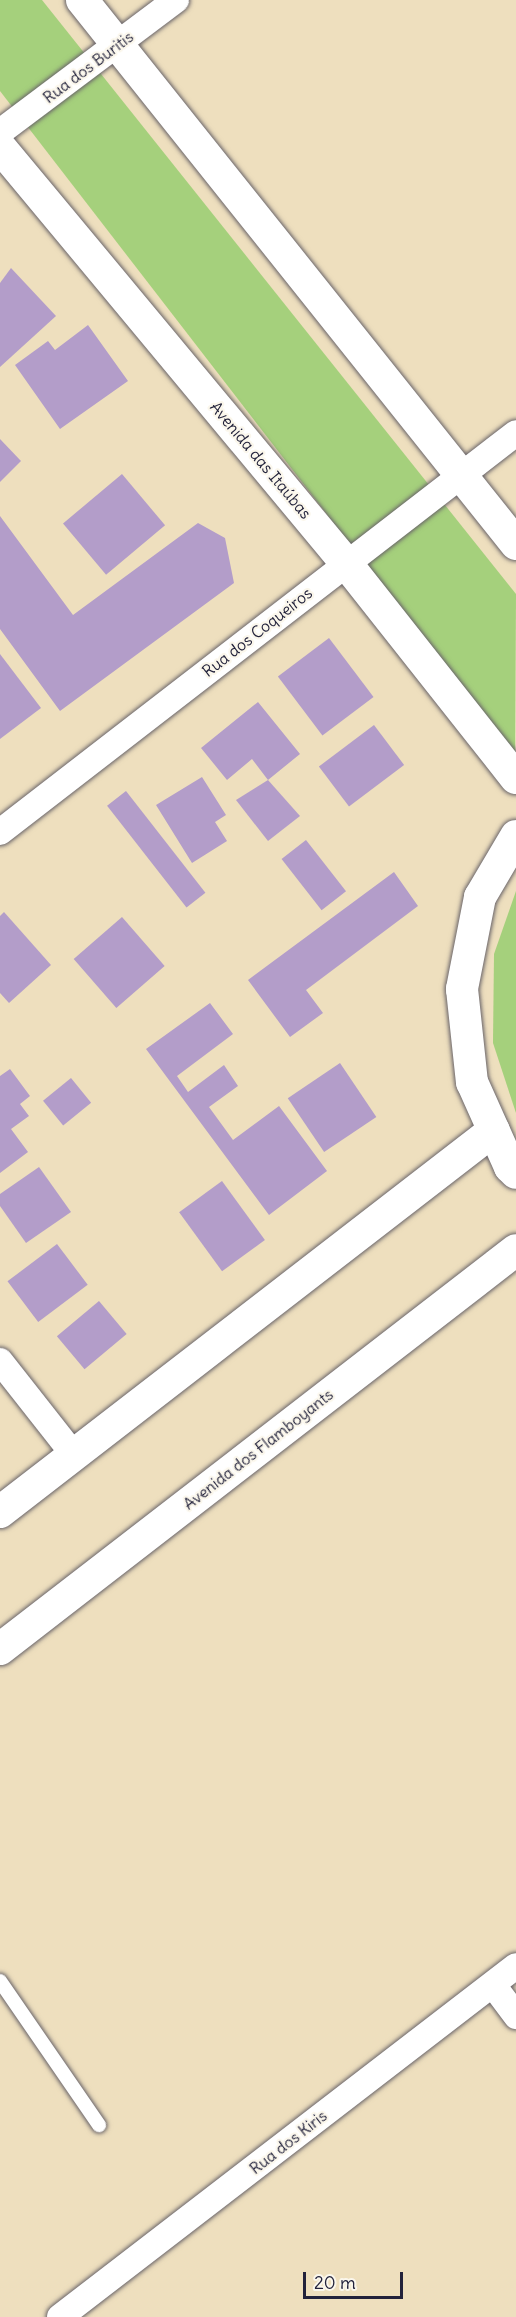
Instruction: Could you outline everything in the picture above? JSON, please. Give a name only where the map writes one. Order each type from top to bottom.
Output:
[{"type":"street","points":[[81,0],[516,544]]},
{"type":"street","name":"Rua dos Buritis","points":[[0,132],[176,0]]},
{"type":"street","name":"Avenida das Itaúbas","points":[[0,147],[346,563],[516,778]]},
{"type":"street","name":"Rua dos Coqueiros","points":[[0,832],[516,433]]},
{"type":"street","points":[[516,836],[480,897],[462,989],[472,1082],[516,1173]]},
{"type":"street","points":[[0,1512],[494,1130]]},
{"type":"street","name":"Avenida dos Flamboyants","points":[[0,1649],[516,1250]]},
{"type":"street","points":[[0,1361],[74,1455]]},
{"type":"street","name":"Rua dos Kiris","points":[[60,2317],[516,1966]]},
{"type":"street","points":[[493,1985],[516,2016]]},
{"type":"lane","points":[[0,1981],[99,2125]]},
{"type":"green space","points":[[0,0],[42,0],[516,594],[515,758],[0,91]]},
{"type":"green space","points":[[516,891],[516,1113],[493,1043],[494,954]]},
{"type":"building","points":[[11,268],[56,316],[0,367],[0,283]]},
{"type":"building","points":[[88,325],[128,381],[60,429],[15,365],[48,341],[55,350]]},
{"type":"building","points":[[0,439],[21,461],[0,482]]},
{"type":"building","points":[[122,474],[165,525],[106,575],[63,523]]},
{"type":"building","points":[[0,516],[73,615],[198,523],[225,538],[234,583],[60,711],[0,629]]},
{"type":"building","points":[[329,638],[374,697],[322,736],[278,677]]},
{"type":"building","points":[[0,654],[41,708],[0,739]]},
{"type":"building","points":[[258,702],[300,754],[268,780],[252,759],[227,780],[201,748]]},
{"type":"building","points":[[374,725],[404,765],[349,806],[319,767]]},
{"type":"building","points":[[202,777],[226,815],[215,822],[227,841],[192,863],[156,805]]},
{"type":"building","points":[[268,780],[300,816],[268,841],[236,800]]},
{"type":"building","points":[[126,791],[205,893],[187,907],[107,806]]},
{"type":"building","points":[[306,840],[346,891],[322,910],[282,859]]},
{"type":"building","points":[[394,872],[418,906],[306,990],[323,1013],[290,1037],[248,980]]},
{"type":"building","points":[[4,912],[51,965],[9,1003],[0,993],[0,916]]},
{"type":"building","points":[[122,917],[165,966],[116,1008],[74,959]]},
{"type":"building","points":[[210,1003],[233,1034],[177,1076],[188,1092],[224,1065],[238,1086],[209,1107],[233,1140],[279,1106],[327,1171],[269,1215],[146,1049]]},
{"type":"building","points":[[340,1063],[376,1117],[324,1152],[288,1098]]},
{"type":"building","points":[[10,1069],[30,1096],[20,1104],[29,1116],[11,1129],[28,1152],[0,1173],[0,1076]]},
{"type":"building","points":[[71,1078],[91,1103],[63,1126],[43,1101]]},
{"type":"building","points":[[39,1167],[71,1212],[26,1243],[0,1206],[0,1194]]},
{"type":"building","points":[[222,1181],[265,1240],[222,1271],[179,1212]]},
{"type":"building","points":[[57,1244],[88,1285],[38,1322],[7,1281]]},
{"type":"building","points":[[99,1301],[127,1334],[85,1369],[57,1336]]}]
